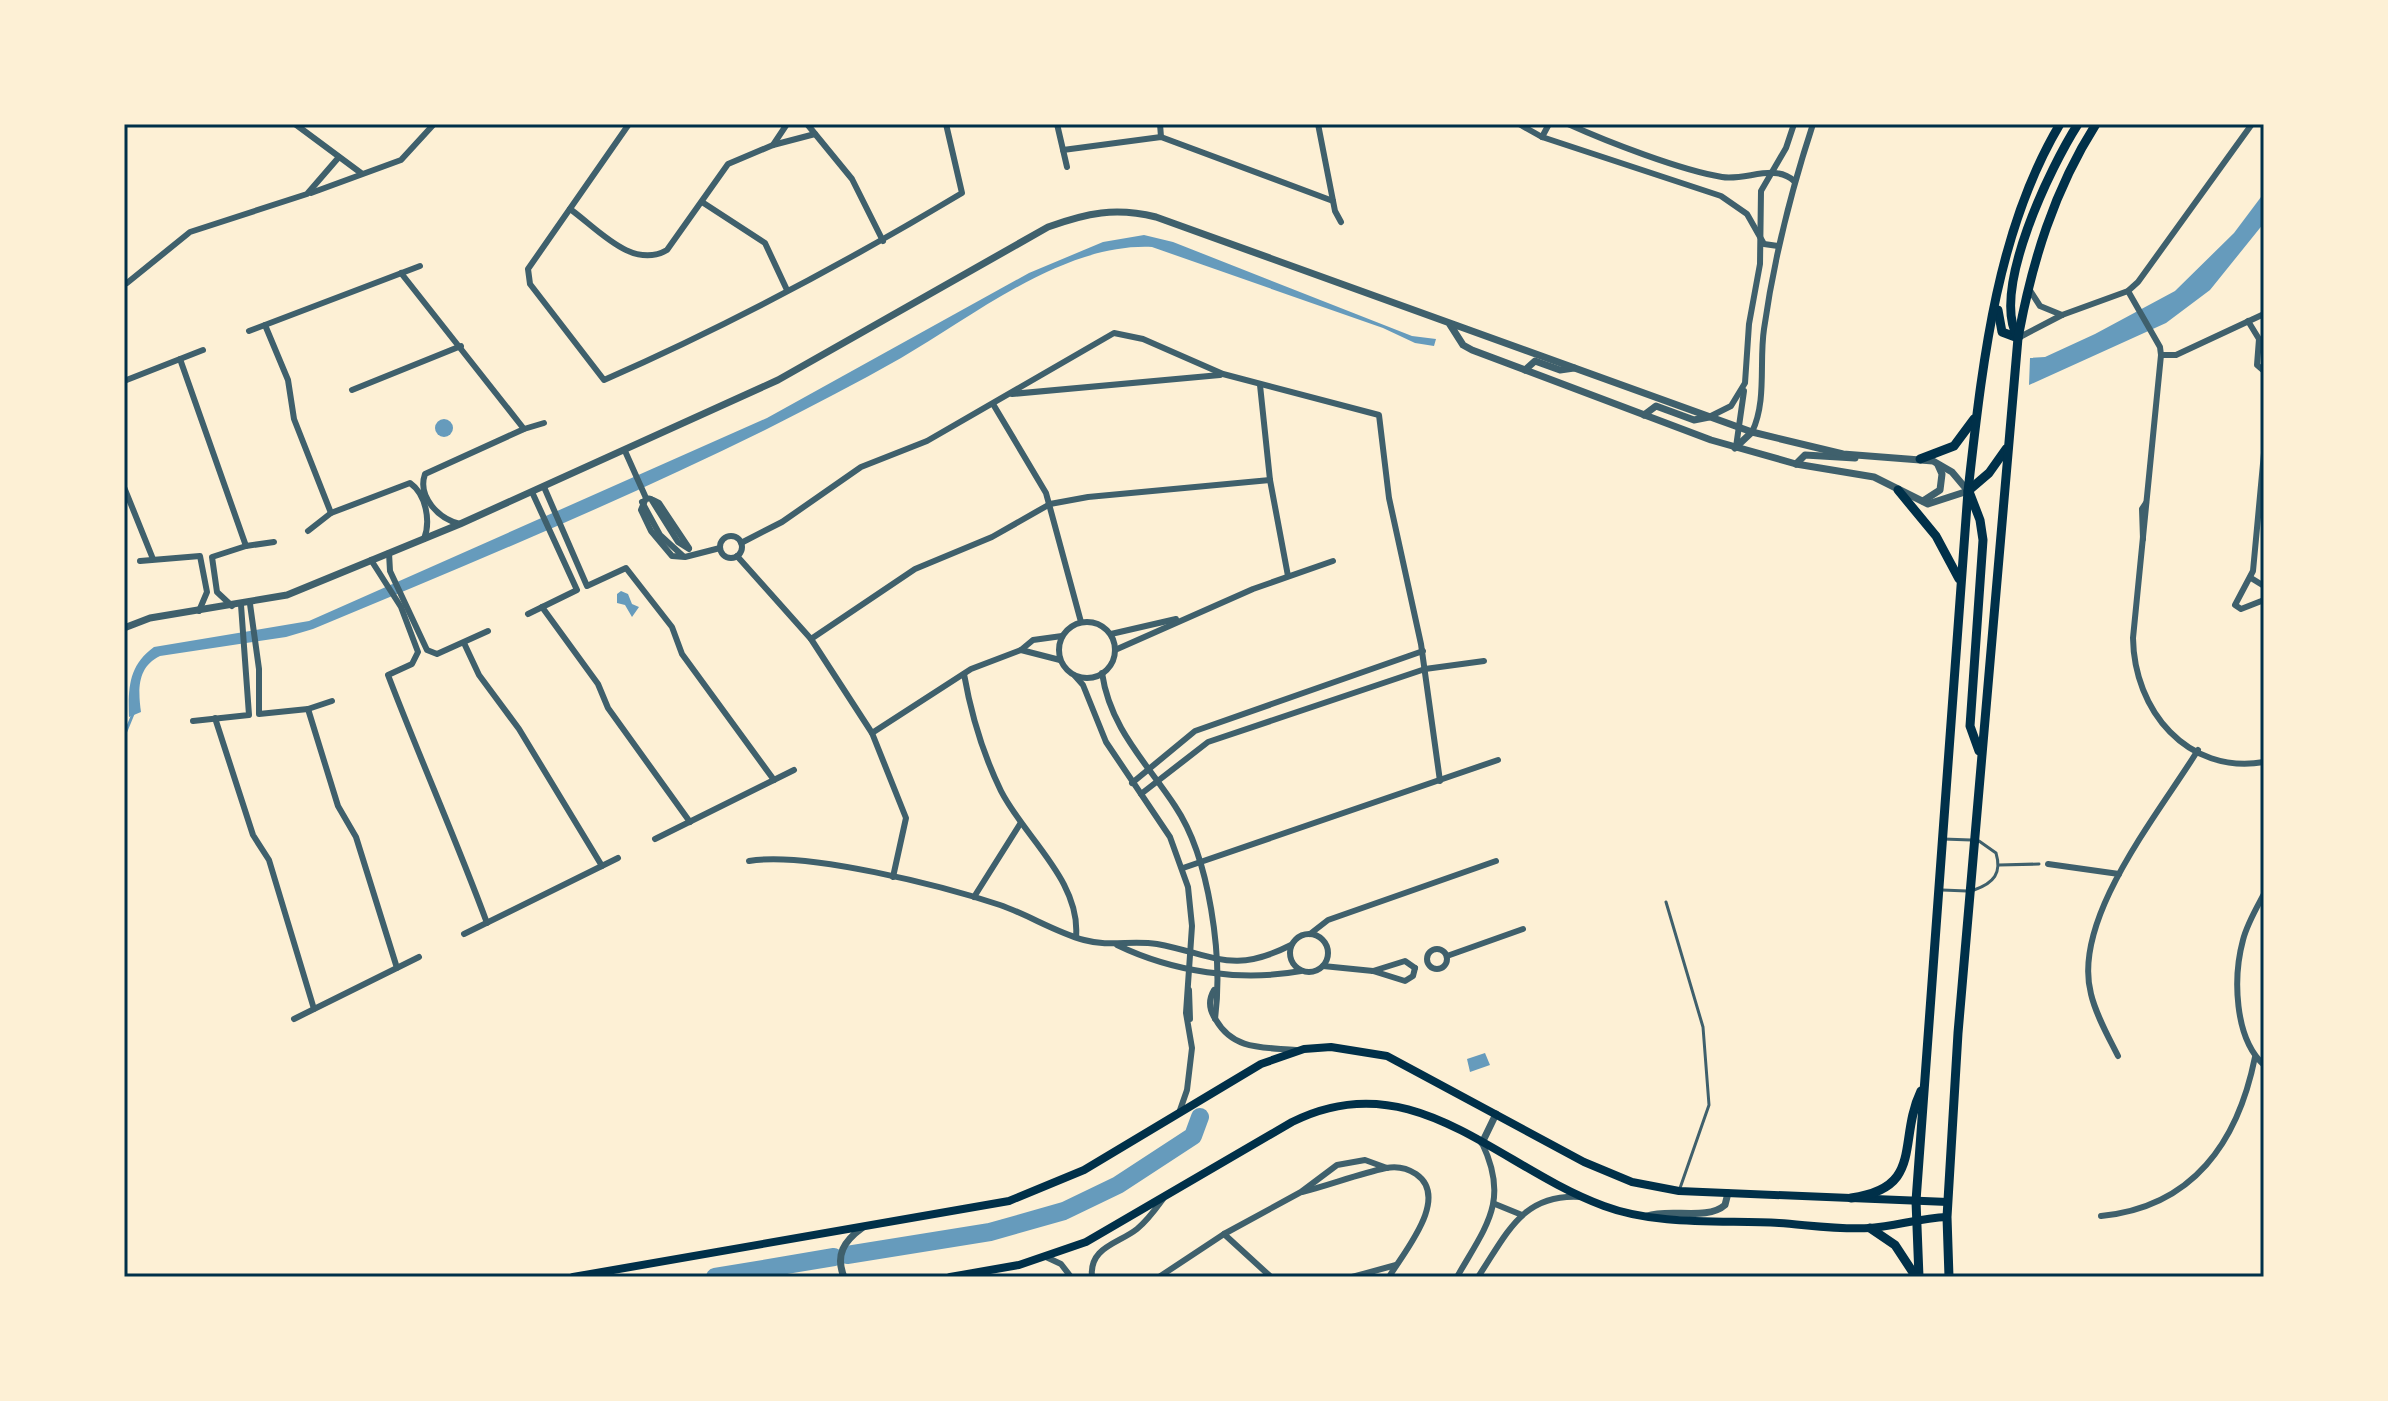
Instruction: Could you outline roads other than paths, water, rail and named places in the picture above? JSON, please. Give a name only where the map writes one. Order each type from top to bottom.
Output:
[{"type":"main road","points":[[2018,338],[2011,313],[2021,254],[2048,179],[2078,124]]},
{"type":"main road","points":[[1949,1277],[1947,1217],[1969,891],[2018,338],[2029,287],[2058,194],[2096,124]]},
{"type":"main road","points":[[1918,1277],[1916,1201],[1968,491],[1977,413],[1997,296],[2021,215],[2057,126]]},
{"type":"main road","points":[[1997,296],[2000,327],[2007,336],[2018,338]]},
{"type":"main road","points":[[1920,459],[1954,446],[1968,431],[1977,413]]},
{"type":"main road","points":[[1968,491],[1989,473],[2008,445]]},
{"type":"main road","points":[[1898,490],[1945,548],[1961,589]]},
{"type":"main road","points":[[1968,491],[1980,520],[1983,540],[1970,726],[1981,754]]},
{"type":"main road","points":[[573,1277],[968,1210],[1041,1191],[1084,1170],[1261,1064],[1298,1050],[1331,1047],[1387,1056],[1608,1173],[1679,1191],[1948,1202]]},
{"type":"main road","points":[[1851,1198],[1882,1191],[1901,1173],[1906,1161],[1910,1121],[1924,1084]]},
{"type":"main road","points":[[950,1277],[1013,1266],[1094,1239],[1292,1122],[1334,1106],[1375,1102],[1410,1108],[1583,1197],[1608,1208],[1647,1216],[1870,1228],[1916,1218],[1947,1217]]},
{"type":"main road","points":[[1870,1228],[1902,1252],[1918,1277]]},
{"type":"street","points":[[295,124],[361,173]]},
{"type":"street","points":[[127,283],[190,232],[401,160],[434,124]]},
{"type":"street","points":[[629,124],[528,269],[530,284],[604,380],[883,241],[962,193],[946,124]]},
{"type":"street","points":[[773,145],[787,124]]},
{"type":"street","points":[[807,124],[852,179],[883,241]]},
{"type":"street","points":[[1057,124],[1067,167]]},
{"type":"street","points":[[1160,124],[1161,137]]},
{"type":"street","points":[[1318,124],[1333,201],[1341,222]]},
{"type":"street","points":[[1519,124],[1542,137],[1721,196],[1747,214],[1759,238],[1769,246],[1778,246]]},
{"type":"street","points":[[1542,137],[1549,124]]},
{"type":"street","points":[[1568,124],[1711,175],[1739,178],[1784,173],[1794,181]]},
{"type":"street","points":[[1735,448],[1745,383],[1761,191],[1786,148],[1794,124]]},
{"type":"street","points":[[1735,448],[1752,432],[1759,418],[1764,330],[1778,246],[1794,181],[1813,124]]},
{"type":"street","points":[[2018,338],[2062,315],[2128,291],[2156,259],[2252,124]]},
{"type":"street","points":[[570,209],[639,257],[654,257],[667,250],[728,164],[773,145],[815,134]]},
{"type":"street","points":[[1063,150],[1161,137],[1333,201]]},
{"type":"street","points":[[307,194],[339,157]]},
{"type":"street","points":[[702,202],[765,243],[787,290]]},
{"type":"street","points":[[124,628],[150,618],[246,604],[297,592],[460,524],[778,380],[1048,227],[1094,211],[1129,210],[1156,217],[1752,432],[1861,457],[1933,461],[1952,472],[1968,491],[1938,503],[1921,501],[1874,477],[1796,464],[1735,448],[1463,345],[1449,323]]},
{"type":"street","points":[[249,331],[420,266]]},
{"type":"street","points":[[401,273],[524,429]]},
{"type":"street","points":[[2029,287],[2040,306],[2062,315]]},
{"type":"street","points":[[2128,291],[2153,333],[2161,355],[2133,638],[2137,679],[2156,718],[2172,734],[2198,750],[2236,763],[2264,762]]},
{"type":"street","points":[[2161,355],[2176,355],[2264,314]]},
{"type":"street","points":[[2248,321],[2259,339],[2257,365],[2264,371]]},
{"type":"street","points":[[265,325],[288,380],[294,419],[331,513]]},
{"type":"street","points":[[737,556],[741,543],[782,522],[861,467],[927,441],[1114,333],[1143,339],[1223,374],[1379,415],[1389,498],[1423,651],[1440,781]]},
{"type":"street","points":[[352,390],[461,346]]},
{"type":"street","points":[[124,381],[203,350]]},
{"type":"street","points":[[180,359],[246,546]]},
{"type":"street","points":[[1525,370],[1535,361],[1560,370],[1576,368]]},
{"type":"street","points":[[1008,394],[1223,374]]},
{"type":"street","points":[[1644,415],[1656,406],[1694,420],[1709,417],[1731,406],[1745,383]]},
{"type":"street","points":[[1260,385],[1270,480],[1288,576]]},
{"type":"street","points":[[993,404],[1050,504],[1081,622]]},
{"type":"street","points":[[460,524],[443,518],[432,507],[423,482],[425,474],[544,423]]},
{"type":"street","points":[[625,451],[646,499],[641,510],[658,541],[672,556],[685,557],[720,548]]},
{"type":"street","points":[[2264,453],[2251,578],[2235,605],[2241,609],[2264,600]]},
{"type":"street","points":[[1796,464],[1805,455],[1846,460],[1861,457]]},
{"type":"street","points":[[1921,501],[1934,497],[1942,485],[1942,474],[1933,461]]},
{"type":"street","points":[[811,639],[915,569],[992,537],[1050,504],[1088,497],[1270,480]]},
{"type":"street","points":[[308,531],[331,513],[410,483],[418,489],[427,515],[424,539]]},
{"type":"street","points":[[124,487],[153,559]]},
{"type":"street","points":[[544,487],[587,586],[626,568],[672,627],[682,654],[774,780]]},
{"type":"street","points":[[528,614],[577,590],[532,492]]},
{"type":"street","points":[[646,499],[659,503],[689,549],[703,553]]},
{"type":"street","points":[[737,556],[727,557],[720,548],[721,542],[729,536],[741,543]]},
{"type":"street","points":[[232,606],[217,592],[211,561],[215,554],[274,542]]},
{"type":"street","points":[[386,573],[389,553]]},
{"type":"street","points":[[737,556],[811,639],[872,733],[906,818],[893,877]]},
{"type":"street","points":[[140,561],[202,558],[207,592],[199,611]]},
{"type":"street","points":[[371,560],[386,573],[427,650],[437,654],[488,631]]},
{"type":"street","points":[[1115,650],[1187,617],[1333,561]]},
{"type":"street","points":[[2251,578],[2264,586]]},
{"type":"street","points":[[193,721],[249,715],[246,604]]},
{"type":"street","points":[[404,605],[418,652],[412,664],[388,675],[424,769],[441,801],[487,923]]},
{"type":"street","points":[[542,607],[598,684],[608,708],[690,822]]},
{"type":"street","points":[[247,617],[255,650],[259,714],[308,709],[332,701]]},
{"type":"street","points":[[1111,634],[1187,617]]},
{"type":"street","points":[[872,733],[964,674],[1021,650],[1033,640],[1062,636],[1081,622],[1098,623],[1111,634],[1115,650],[1109,668],[1084,678],[1075,676]]},
{"type":"street","points":[[1060,660],[1062,636]]},
{"type":"street","points":[[464,643],[479,675],[519,729],[602,866]]},
{"type":"street","points":[[1021,650],[1060,660],[1083,685],[1106,742],[1163,823],[1183,868],[1190,905],[1191,954],[1186,1013],[1190,1077],[1179,1113]]},
{"type":"street","points":[[1132,783],[1195,731],[1423,651]]},
{"type":"street","points":[[1141,794],[1208,742],[1425,669],[1484,661]]},
{"type":"street","points":[[1102,673],[1119,727],[1184,821],[1202,863],[1210,897],[1215,1019],[1225,1034],[1240,1044],[1298,1050]]},
{"type":"street","points":[[964,674],[982,746],[1020,824],[1069,894],[1076,937]]},
{"type":"street","points":[[1290,698],[1295,713]]},
{"type":"street","points":[[308,709],[338,806],[356,837],[397,968]]},
{"type":"street","points":[[215,718],[253,835],[269,860],[314,1009]]},
{"type":"street","points":[[2118,1056],[2090,992],[2088,965],[2092,932],[2119,874],[2198,750]]},
{"type":"street","points":[[1183,868],[1498,760]]},
{"type":"street","points":[[655,839],[794,770]]},
{"type":"street","points":[[974,897],[1020,824]]},
{"type":"street","points":[[464,934],[618,858]]},
{"type":"street","points":[[749,861],[767,858],[893,877],[974,897],[1076,937],[1117,945],[1138,956],[1214,974],[1242,976],[1313,972],[1323,966],[1373,971],[1405,981],[1413,976],[1415,968]]},
{"type":"street","points":[[1117,945],[1142,942],[1214,960],[1241,962],[1291,945],[1328,920],[1496,861]]},
{"type":"street","points":[[2048,864],[2119,874]]},
{"type":"street","points":[[2264,894],[2243,938],[2240,958],[2242,1020],[2255,1057],[2264,1065]]},
{"type":"street","points":[[1447,956],[1523,929]]},
{"type":"street","points":[[1310,934],[1327,945],[1323,966]]},
{"type":"street","points":[[1291,945],[1291,960],[1301,971]]},
{"type":"street","points":[[1434,950],[1441,950],[1447,956],[1447,963],[1441,969],[1433,969],[1428,963],[1428,955],[1434,950]]},
{"type":"street","points":[[294,1019],[419,957]]},
{"type":"street","points":[[1373,971],[1405,961],[1415,968]]},
{"type":"street","points":[[1415,968],[1428,963]]},
{"type":"street","points":[[2101,1216],[2145,1207],[2199,1175],[2221,1149],[2237,1118],[2255,1057]]},
{"type":"street","points":[[1457,1277],[1495,1204],[1495,1174],[1482,1143],[1496,1114]]},
{"type":"street","points":[[1159,1277],[1224,1234],[1301,1192],[1337,1165],[1365,1160],[1416,1174],[1428,1189],[1422,1223],[1389,1277]]},
{"type":"street","points":[[1301,1192],[1387,1168]]},
{"type":"street","points":[[1647,1216],[1670,1211],[1715,1212],[1725,1205],[1728,1193]]},
{"type":"street","points":[[1478,1277],[1522,1215],[1550,1198],[1583,1197]]},
{"type":"street","points":[[1092,1277],[1093,1260],[1100,1250],[1135,1231],[1163,1199]]},
{"type":"street","points":[[1495,1204],[1522,1215]]},
{"type":"street","points":[[844,1277],[841,1250],[849,1238],[862,1228]]},
{"type":"street","points":[[1224,1234],[1271,1277]]},
{"type":"street","points":[[1046,1257],[1061,1264],[1071,1277]]},
{"type":"street","points":[[1352,1277],[1396,1265]]},
{"type":"street","points":[[999,1277],[1013,1266]]},
{"type":"street","points":[[970,1274],[982,1277]]},
{"type":"lane","points":[[1939,889],[1969,891],[1995,878],[1999,865],[1996,853],[1974,840],[1943,839]]},
{"type":"lane","points":[[1999,865],[2039,864]]},
{"type":"lane","points":[[1666,902],[1703,1027],[1709,1105],[1679,1191]]},
{"type":"water","points":[[2264,193],[2264,223],[2210,290],[2166,323],[2029,385],[2030,358],[2045,357],[2095,334],[2175,291],[2234,233]]},
{"type":"water","points":[[1144,235],[1173,242],[1412,336],[1436,339],[1434,346],[1415,343],[1383,328],[1152,247],[1119,249],[1086,257],[1020,285],[901,358],[767,429],[542,533],[313,629],[286,637],[160,656],[143,673],[139,696],[141,712],[129,717],[129,696],[135,669],[154,647],[309,621],[767,418],[1029,273],[1103,242]]},
{"type":"water","points":[[440,419],[448,419],[453,428],[451,435],[440,437],[435,432],[435,424]]},
{"type":"water","points":[[621,591],[628,594],[632,604],[639,607],[632,617],[625,605],[617,603],[617,594]]},
{"type":"water","points":[[1485,1053],[1490,1065],[1470,1072],[1467,1059]]},
{"type":"waterway","points":[[124,736],[133,714]]},
{"type":"waterway","points":[[847,1255],[990,1232],[1064,1211],[1118,1185],[1193,1136],[1200,1117]]},
{"type":"waterway","points":[[715,1277],[834,1257]]},
{"type":"waterway","points":[[773,1277],[778,1266]]}]
